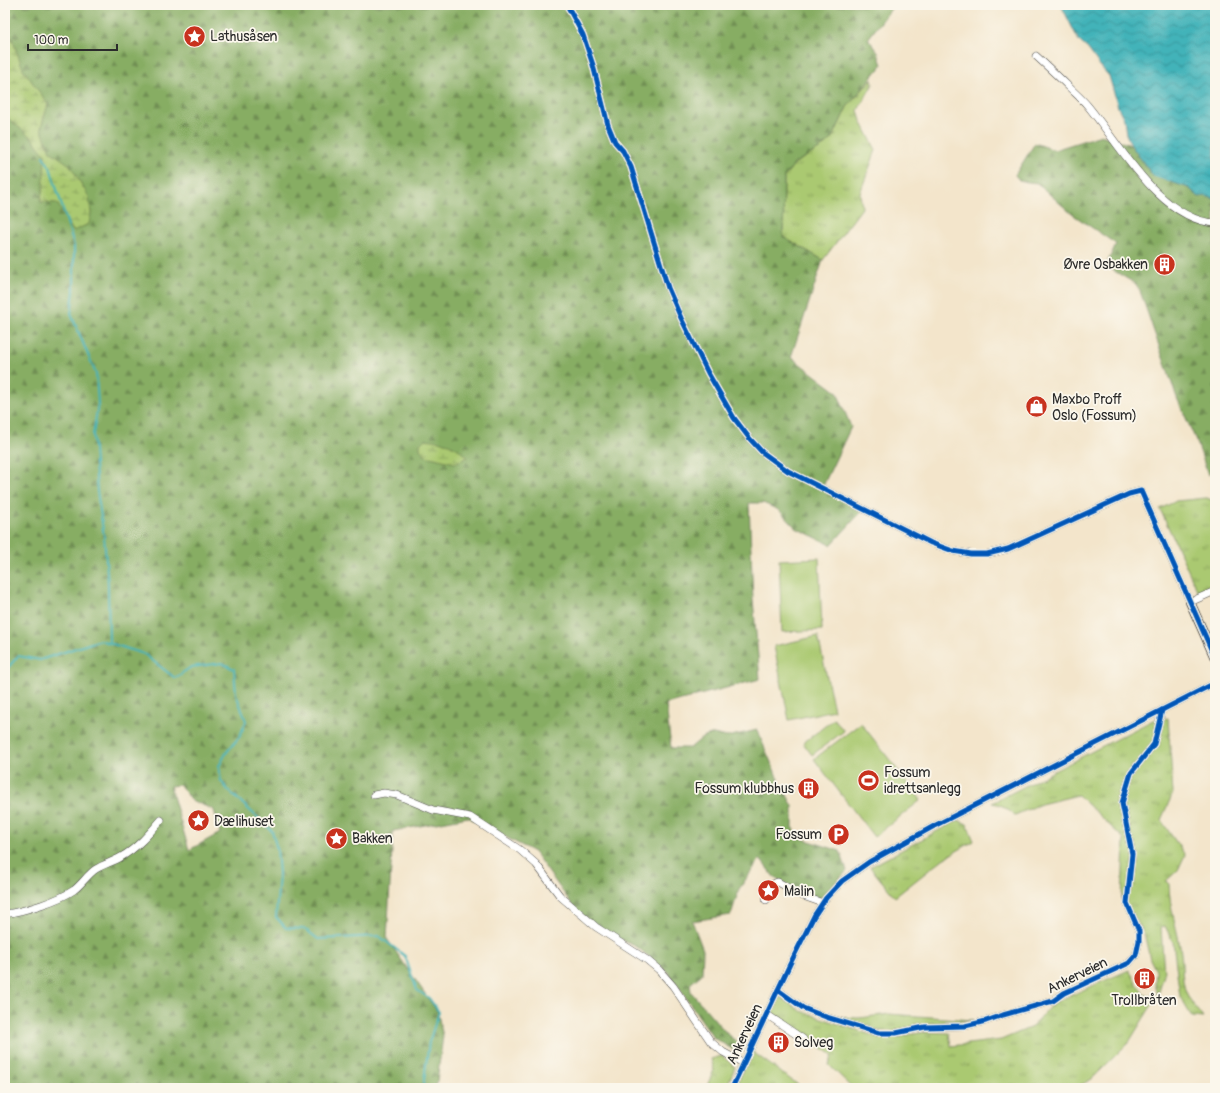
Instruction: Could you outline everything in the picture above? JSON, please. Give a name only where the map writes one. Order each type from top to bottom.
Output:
[{"type":"street","points":[[567,5],[583,35],[593,65],[608,125],[615,142],[623,151],[631,167],[668,288],[680,318],[708,373],[734,418],[762,452],[788,471],[931,543],[953,551],[970,554],[987,554],[1008,549],[1129,494],[1141,491],[1190,602],[1213,647],[1215,658]]},
{"type":"street","points":[[1036,56],[1086,104],[1131,164],[1171,205],[1190,217],[1205,222],[1215,223]]},
{"type":"street","points":[[1190,602],[1215,591]]},
{"type":"street","name":"Ankerveien","points":[[732,1088],[810,923],[823,902],[839,883],[854,870],[936,825],[1215,683]]},
{"type":"street","name":"Ankerveien","points":[[778,990],[803,1008],[826,1017],[879,1033],[896,1033],[925,1027],[965,1026],[1053,1001],[1064,993],[1092,979],[1129,963],[1136,955],[1140,941],[1139,931],[1128,902],[1132,854],[1122,804],[1131,773],[1154,744],[1162,710]]},
{"type":"street","points":[[374,795],[397,795],[433,810],[470,817],[520,850],[536,864],[555,890],[581,914],[659,970],[673,986],[711,1042],[723,1052],[743,1063]]},
{"type":"street","points":[[5,914],[44,904],[74,890],[95,870],[130,852],[161,820]]},
{"type":"street","points":[[766,900],[771,886],[778,882],[803,896],[823,902]]},
{"type":"street","points":[[766,1014],[803,1038]]},
{"type":"green space","points":[[5,5],[894,5],[868,39],[877,50],[882,65],[847,107],[832,139],[819,149],[795,163],[784,177],[783,237],[823,260],[791,357],[837,392],[851,427],[822,488],[863,510],[831,545],[796,528],[779,510],[763,503],[749,503],[753,599],[760,679],[666,704],[671,748],[690,748],[702,738],[714,734],[727,737],[757,730],[779,781],[793,806],[793,828],[797,837],[840,851],[847,871],[820,899],[802,894],[774,877],[760,859],[739,889],[731,915],[692,921],[703,950],[702,974],[690,984],[691,992],[729,1036],[743,1046],[740,1054],[714,1038],[668,972],[637,947],[603,931],[576,910],[534,852],[468,817],[393,831],[387,939],[437,1011],[443,1036],[436,1088],[5,1088]],"holes":[[[180,785],[191,800],[214,810],[220,833],[189,850],[170,786]]]},
{"type":"green space","points":[[5,38],[12,38],[23,69],[48,104],[41,128],[50,151],[70,165],[89,197],[91,213],[89,224],[73,231],[57,203],[40,202],[43,189],[45,155],[32,138],[5,116],[7,54]]},
{"type":"green space","points":[[872,79],[873,84],[858,110],[861,121],[876,150],[860,193],[862,208],[823,260],[783,237],[784,177],[795,163],[819,149],[832,139],[847,107]]},
{"type":"green space","points":[[1101,135],[1131,145],[1153,176],[1189,188],[1199,197],[1205,196],[1215,199],[1215,470],[1208,475],[1198,445],[1177,398],[1140,291],[1136,284],[1106,266],[1116,244],[1072,214],[1037,183],[1020,181],[1015,175],[1035,143],[1054,150]]},
{"type":"green space","points":[[425,439],[448,444],[458,449],[468,457],[455,463],[426,456],[420,449],[420,444]]},
{"type":"green space","points":[[1206,498],[1215,501],[1215,584],[1198,592],[1160,509],[1176,501]]},
{"type":"green space","points":[[819,558],[822,630],[782,632],[779,560]]},
{"type":"green space","points":[[818,636],[834,710],[789,720],[774,646]]},
{"type":"green space","points":[[1168,718],[1173,793],[1161,820],[1185,855],[1178,870],[1166,881],[1169,884],[1170,901],[1180,944],[1184,987],[1203,1018],[1192,1017],[1180,997],[1173,942],[1165,926],[1161,927],[1164,975],[1158,995],[1155,984],[1156,971],[1150,959],[1144,933],[1122,899],[1124,839],[1078,795],[1041,804],[1015,815],[1001,805],[992,803],[1153,720]]},
{"type":"green space","points":[[834,719],[844,731],[812,755],[803,743]]},
{"type":"green space","name":"Fossum idrettsanlegg","points":[[861,723],[921,800],[874,837],[814,759]]},
{"type":"green space","points":[[958,820],[967,824],[974,841],[943,859],[895,897],[870,867]]},
{"type":"green space","points":[[1129,970],[1144,995],[1158,995],[1129,1042],[1092,1079],[1075,1088],[853,1088],[829,1065],[833,1055],[769,1013],[779,996],[801,1011],[877,1037],[895,1037],[925,1032],[949,1033],[951,1046],[1001,1040],[1032,1027],[1053,1003]]},
{"type":"green space","points":[[889,1014],[973,1020],[924,1025],[894,1031],[878,1031],[831,1017],[859,1018]]},
{"type":"green space","points":[[750,1050],[801,1087],[801,1088],[736,1088]]},
{"type":"green space","points":[[722,1056],[735,1067],[726,1088],[706,1088],[714,1070],[711,1059]]},
{"type":"water","points":[[1061,5],[1215,5],[1215,199],[1205,196],[1199,197],[1189,188],[1153,176],[1131,145],[1126,134],[1124,119],[1118,107],[1109,76],[1088,49],[1079,41]]},
{"type":"waterway","points":[[43,156],[50,167],[74,245],[74,291],[71,314],[96,374],[98,404],[93,435],[97,491],[104,536],[108,585],[109,642]]},
{"type":"waterway","points":[[5,671],[18,656],[40,660],[100,640],[144,654],[175,678],[191,667],[222,663],[234,669],[236,694],[246,721],[240,736],[226,753],[219,766],[221,781],[228,790],[272,831],[277,849],[279,874],[276,917],[286,928],[305,929],[318,939],[379,936],[405,956],[417,990],[429,998],[439,1012],[429,1042],[423,1088]]},
{"type":"cycle path","points":[[567,5],[583,35],[593,65],[608,125],[615,142],[623,151],[631,167],[668,288],[681,318],[708,373],[734,418],[762,452],[788,471],[931,543],[953,551],[971,554],[987,554],[1008,549],[1129,494],[1141,491],[1215,658]]},
{"type":"cycle path","points":[[732,1088],[814,916],[826,898],[842,881],[869,862],[936,825],[1215,683]]},
{"type":"cycle path","points":[[778,990],[803,1008],[826,1017],[879,1033],[896,1033],[925,1027],[965,1026],[1053,1001],[1064,993],[1129,963],[1136,955],[1139,941],[1139,931],[1127,903],[1132,854],[1122,803],[1131,773],[1154,744],[1162,710]]},
{"type":"place","name":"Lathusåsen","points":[[194,36]]},
{"type":"place","name":"Øvre Osbakken","points":[[1164,264]]},
{"type":"place","name":"Maxbo Proff Oslo (Fossum)","points":[[1036,407]]},
{"type":"place","name":"Fossum idrettsanlegg","points":[[868,780]]},
{"type":"place","name":"Fossum klubbhus","points":[[809,788]]},
{"type":"place","name":"Dælihuset","points":[[199,821]]},
{"type":"place","name":"Fossum","points":[[838,834]]},
{"type":"place","name":"Bakken","points":[[337,838]]},
{"type":"place","name":"Malin","points":[[768,891]]},
{"type":"place","name":"Trollbråten","points":[[1144,978]]},
{"type":"place","name":"Solveg","points":[[779,1042]]}]
